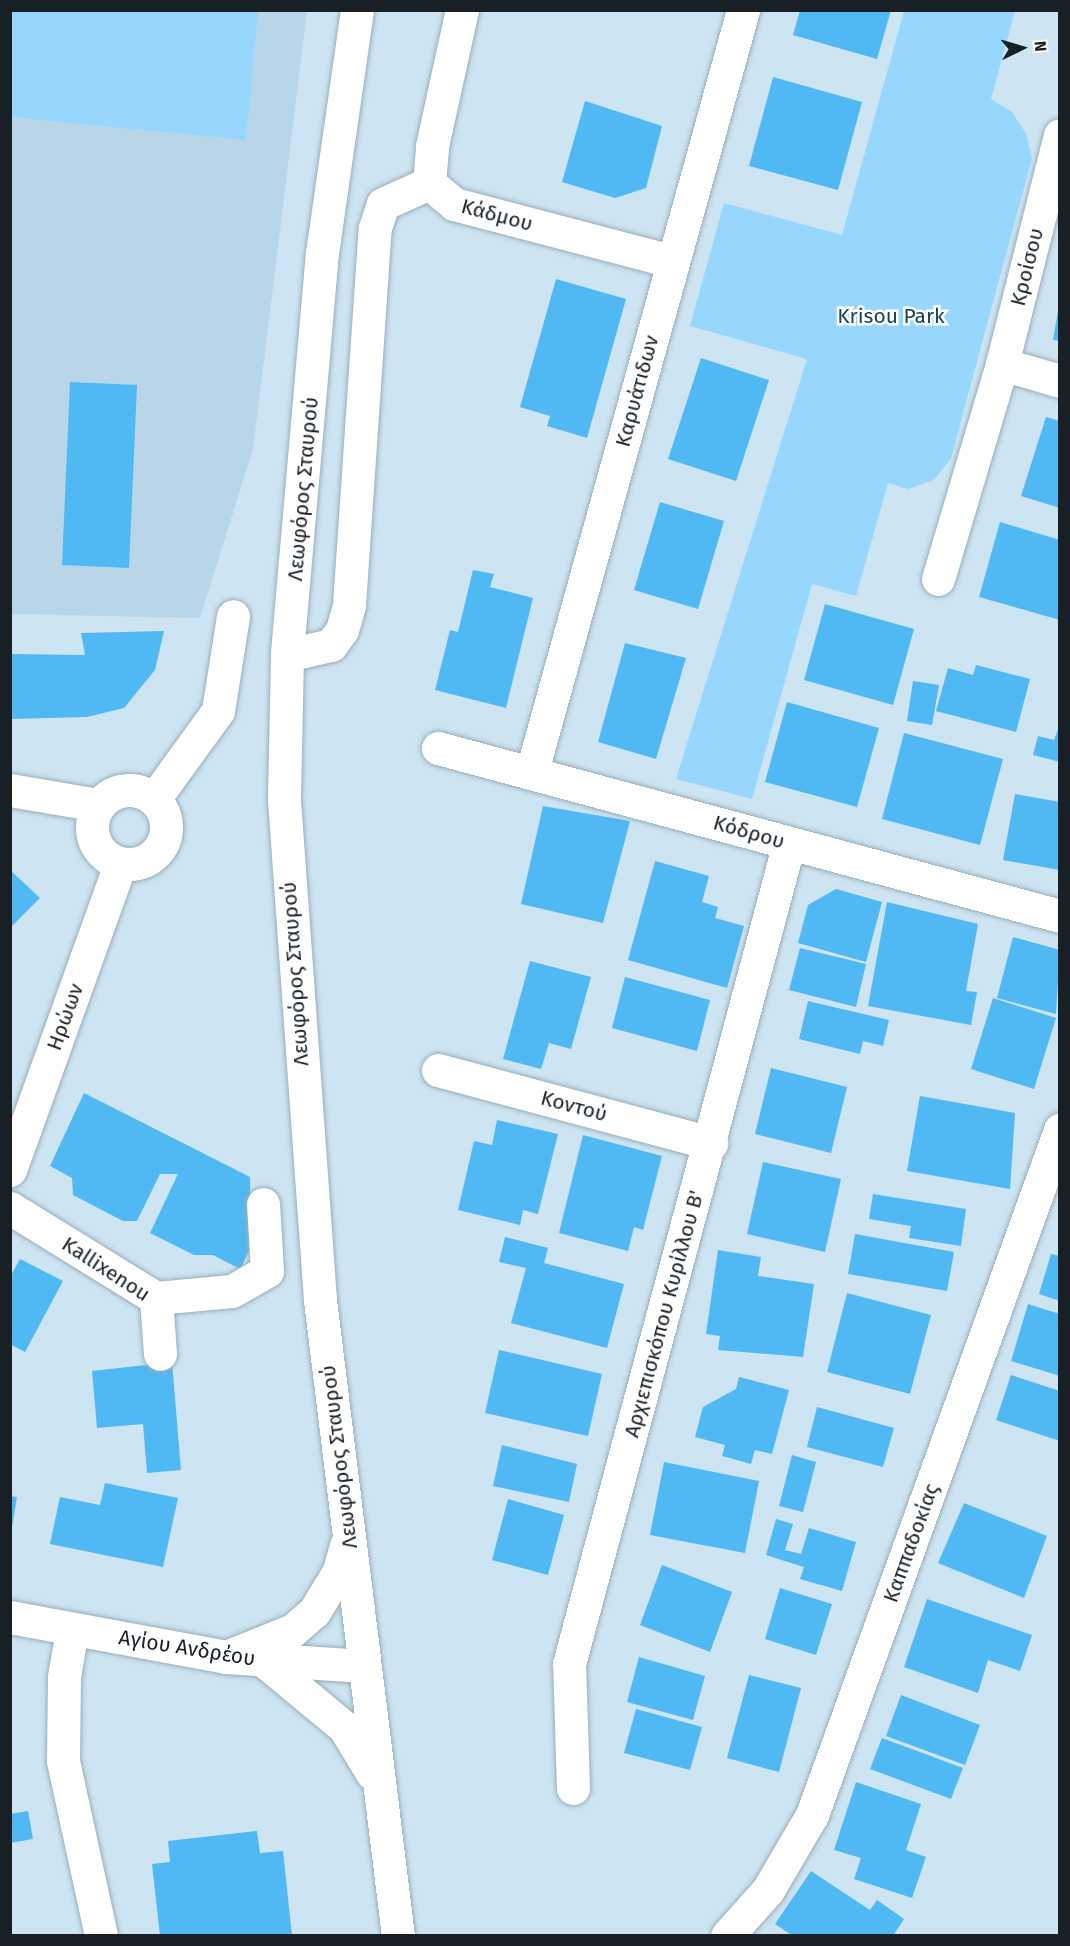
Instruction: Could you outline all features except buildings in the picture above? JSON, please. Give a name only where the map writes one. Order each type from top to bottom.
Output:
[{"type":"street","name":"Λεωφόρος Σταυρού","points":[[357,10],[322,252],[287,655],[287,883],[320,1300],[398,1935]]},
{"type":"street","points":[[287,655],[331,645],[342,630],[349,604],[375,228],[383,204],[429,183],[432,146],[462,10]]},
{"type":"street","name":"Καρυάτιδων","points":[[532,771],[671,261],[743,10]]},
{"type":"street","name":"Κροίσου","points":[[938,579],[1002,364],[1059,135]]},
{"type":"street","name":"Κάδμου","points":[[429,183],[454,204],[671,261]]},
{"type":"street","points":[[1002,364],[1059,381]]},
{"type":"street","points":[[154,799],[218,711],[233,616]]},
{"type":"street","name":"Κόδρου","points":[[438,748],[532,771],[1059,916]]},
{"type":"street","points":[[131,789],[154,799],[166,821],[162,844],[144,861],[120,864],[100,851],[94,841],[93,817],[98,805],[118,791],[131,789]]},
{"type":"street","points":[[10,790],[98,805]]},
{"type":"street","name":"Αρχιεπισκόπου Κυρίλλου Β'","points":[[573,1788],[569,1664],[711,1143],[789,843]]},
{"type":"street","name":"Ηρώων","points":[[10,1170],[120,864]]},
{"type":"street","name":"Κοντού","points":[[438,1070],[711,1143]]},
{"type":"street","name":"Καππαδοκίας","points":[[727,1935],[768,1890],[812,1815],[1059,1131]]},
{"type":"street","points":[[156,1298],[232,1291],[267,1271],[263,1204]]},
{"type":"street","name":"Kallixenou","points":[[10,1208],[156,1298],[160,1354]]},
{"type":"street","points":[[226,1657],[293,1630],[314,1612],[339,1572],[349,1536]]},
{"type":"street","name":"Αγίου Ανδρέου","points":[[10,1617],[226,1657],[365,1666]]},
{"type":"street","points":[[72,1630],[64,1677],[63,1761],[100,1935]]},
{"type":"street","points":[[263,1660],[344,1727],[379,1785]]},
{"type":"shaded area","points":[[11,11],[307,11],[253,449],[200,618],[11,614]]},
{"type":"green space","points":[[10,11],[258,11],[246,140],[11,117]]},
{"type":"green space","name":"Krisou Park","points":[[904,11],[1015,11],[991,99],[1012,112],[1026,134],[1032,158],[951,458],[934,480],[908,489],[888,483],[856,596],[812,584],[752,799],[676,779],[807,359],[690,326],[724,203],[842,235]]}]
